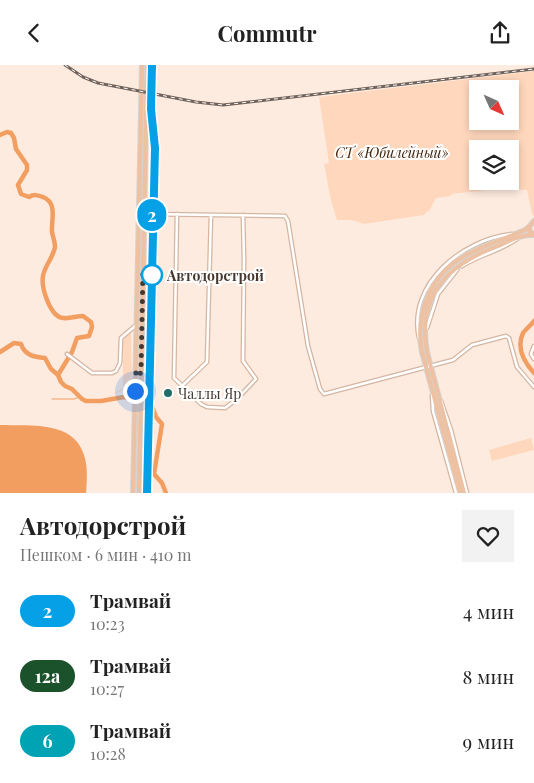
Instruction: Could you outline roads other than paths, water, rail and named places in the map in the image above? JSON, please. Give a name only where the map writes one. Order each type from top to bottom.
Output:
[{"type":"main road","points":[[139,493],[141,391],[137,325],[142,65]]},
{"type":"main road","points":[[133,493],[135,391],[139,372],[147,65]]},
{"type":"main road","points":[[140,148],[142,146],[146,150]]},
{"type":"main road","points":[[464,493],[430,366],[425,334],[426,320],[431,301],[439,286],[452,270],[472,257],[519,235],[534,221]]},
{"type":"main road","points":[[530,226],[530,231],[534,235]]},
{"type":"main road","points":[[464,493],[425,368],[420,344],[424,305],[430,291],[442,273],[468,253],[519,235],[534,235]]},
{"type":"street","points":[[144,214],[284,216],[288,221],[308,345],[323,394],[326,395],[454,360],[472,345],[506,336],[509,338],[518,368],[533,386]]},
{"type":"street","points":[[177,214],[174,378],[201,405],[225,408],[233,403],[256,379],[243,361],[243,215]]},
{"type":"street","points":[[182,386],[207,362],[211,215]]},
{"type":"street","points":[[67,354],[92,373],[112,373],[116,371],[120,363],[121,338],[137,325]]},
{"type":"street","points":[[534,347],[531,352],[534,359]]},
{"type":"street","points":[[432,391],[433,411],[456,493]]},
{"type":"waterway","points":[[0,135],[7,132],[11,133],[16,149],[27,165],[27,170],[18,185],[21,194],[29,197],[32,195],[43,197],[51,203],[53,212],[52,232],[55,247],[43,276],[43,287],[51,308],[59,317],[83,316],[91,322],[92,327],[89,336],[77,338],[72,352],[58,375],[61,382],[86,401],[101,401],[124,397],[145,401],[152,406],[156,417],[162,424],[154,474],[162,483],[166,493]]},
{"type":"waterway","points":[[534,321],[523,333],[520,344],[522,355],[534,373]]},
{"type":"waterway","points":[[0,352],[14,343],[21,344],[28,353],[45,358],[51,369],[58,375]]},
{"type":"waterway","points":[[52,399],[74,399],[80,397]]},
{"type":"tram line","points":[[147,493],[155,148],[151,109],[152,65]]},
{"type":"tram line","name":"2","points":[[147,493],[155,148],[151,109],[152,65]]},
{"type":"railway","points":[[65,65],[83,77],[98,83],[196,102],[223,105],[534,69]]},
{"type":"place","name":"Автодорстрой","points":[[152,275]]},
{"type":"place","name":"Чаллы Яр","points":[[168,393]]},
{"type":"park label","name":"СТ «Юбилейный»","points":[[392,152]]}]
